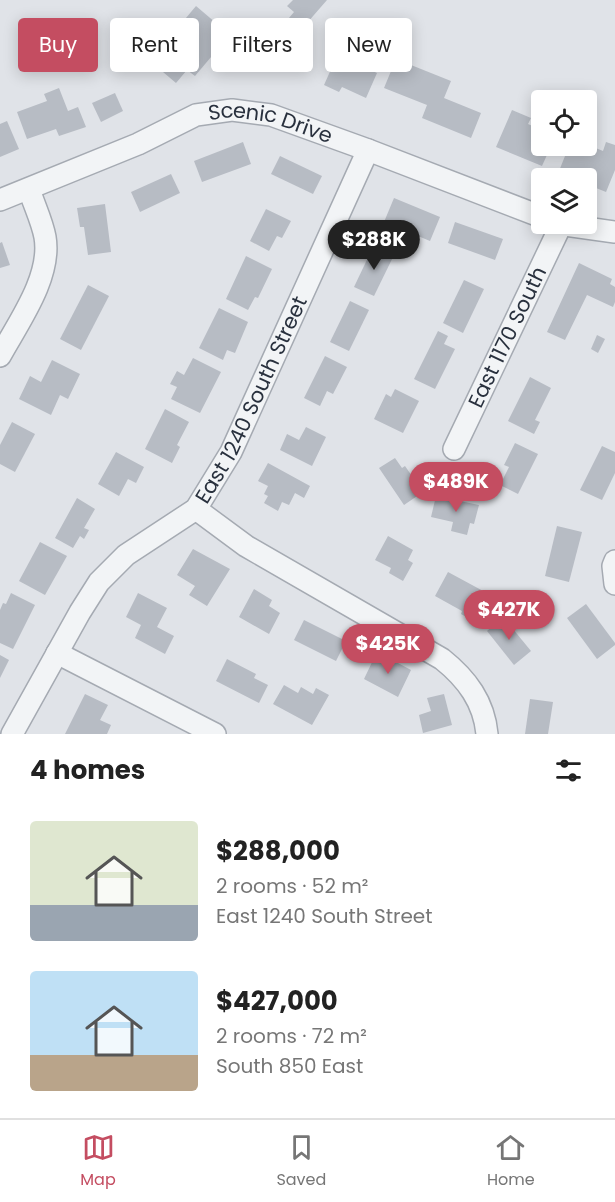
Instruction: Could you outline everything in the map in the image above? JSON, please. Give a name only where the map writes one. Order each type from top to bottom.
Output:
[{"type":"street","name":"Scenic Drive","points":[[0,200],[138,144],[196,115],[232,110],[271,115],[531,213]]},
{"type":"street","name":"East 1240 South Street","points":[[12,734],[99,582],[126,555],[196,509],[231,452],[368,150]]},
{"type":"street","points":[[0,356],[44,271],[45,238],[29,189]]},
{"type":"street","points":[[597,229],[615,232]]},
{"type":"street","name":"East 1170 South","points":[[454,449],[555,234]]},
{"type":"street","points":[[196,509],[246,546],[442,659],[465,680],[481,707],[487,734]]},
{"type":"street","points":[[615,561],[613,566],[615,584]]},
{"type":"street","points":[[57,653],[215,734]]},
{"type":"building","points":[[293,0],[327,0],[311,18],[289,18],[294,12],[287,6]]},
{"type":"building","points":[[196,6],[211,19],[211,57],[199,71],[199,18],[186,18]]},
{"type":"building","points":[[412,65],[451,81],[444,98],[481,113],[471,138],[422,118],[427,105],[384,88],[391,72],[412,72]]},
{"type":"building","points":[[163,72],[185,72],[176,83]]},
{"type":"building","points":[[330,72],[377,73],[366,98],[342,87],[339,92],[324,85]]},
{"type":"building","points":[[59,88],[68,111],[78,107],[86,127],[59,136],[56,129],[27,139],[17,112],[47,101],[44,94]]},
{"type":"building","points":[[115,93],[123,111],[101,122],[92,103]]},
{"type":"building","points":[[512,110],[531,118],[528,124],[531,125],[531,156],[546,156],[542,166],[496,147]]},
{"type":"building","points":[[7,121],[19,149],[0,157],[0,124]]},
{"type":"building","points":[[243,142],[251,164],[202,182],[194,161]]},
{"type":"building","points":[[606,142],[615,145],[615,170],[606,192],[597,188],[597,168],[560,168],[565,156],[597,156],[597,149],[603,151]]},
{"type":"building","points":[[280,156],[322,176],[313,194],[271,174]]},
{"type":"building","points":[[171,174],[180,193],[140,212],[131,192]]},
{"type":"building","points":[[394,198],[440,217],[430,241],[384,222]]},
{"type":"building","points":[[105,204],[111,252],[88,255],[84,227],[80,227],[77,208]]},
{"type":"building","points":[[266,209],[291,221],[282,238],[277,236],[269,251],[250,241]]},
{"type":"building","points":[[455,222],[503,239],[495,260],[448,243]]},
{"type":"building","points":[[2,242],[10,265],[0,268],[0,243]]},
{"type":"building","points":[[374,245],[394,255],[374,296],[354,287]]},
{"type":"building","points":[[246,256],[272,269],[258,298],[255,297],[248,310],[226,299]]},
{"type":"building","points":[[579,263],[612,279],[610,284],[615,287],[615,302],[613,307],[587,295],[565,340],[547,332]]},
{"type":"building","points":[[464,280],[484,289],[463,333],[443,323]]},
{"type":"building","points":[[88,285],[109,296],[81,350],[60,339]]},
{"type":"building","points":[[350,301],[369,310],[349,351],[330,342]]},
{"type":"building","points":[[219,308],[248,322],[235,353],[227,350],[223,360],[199,348]]},
{"type":"building","points":[[438,331],[448,336],[444,344],[455,349],[435,389],[414,379]]},
{"type":"building","points":[[597,335],[605,339],[598,353],[591,349]]},
{"type":"building","points":[[325,356],[347,367],[333,394],[327,391],[320,406],[304,398]]},
{"type":"building","points":[[193,358],[221,372],[200,413],[171,399],[177,387],[170,384],[177,371],[184,375]]},
{"type":"building","points":[[52,360],[80,374],[68,399],[60,395],[51,415],[19,399],[30,376],[41,382]]},
{"type":"building","points":[[530,377],[551,388],[535,420],[540,422],[534,434],[508,421]]},
{"type":"building","points":[[395,389],[419,401],[403,433],[374,419],[386,394],[391,397]]},
{"type":"building","points":[[165,409],[189,422],[177,445],[180,447],[172,463],[145,449]]},
{"type":"building","points":[[12,422],[35,434],[15,472],[0,464],[0,445]]},
{"type":"building","points":[[306,427],[326,437],[312,466],[280,450],[287,434],[299,440]]},
{"type":"building","points":[[515,443],[538,454],[518,494],[500,485],[509,467],[504,465]]},
{"type":"building","points":[[602,446],[615,452],[615,473],[602,500],[580,490]]},
{"type":"building","points":[[116,452],[144,467],[136,483],[128,479],[119,496],[98,484]]},
{"type":"building","points":[[395,458],[402,468],[405,466],[423,492],[404,505],[379,468]]},
{"type":"building","points":[[268,463],[310,486],[304,498],[295,493],[289,505],[282,502],[278,511],[264,503],[268,496],[264,494],[268,486],[258,481]]},
{"type":"building","points":[[436,496],[479,505],[474,524],[470,523],[467,535],[451,531],[453,522],[431,517]]},
{"type":"building","points":[[77,498],[95,509],[84,528],[89,530],[84,539],[80,536],[73,548],[55,538]]},
{"type":"building","points":[[557,526],[582,532],[569,582],[545,576]]},
{"type":"building","points":[[388,536],[413,550],[408,560],[413,563],[403,581],[389,573],[391,568],[375,560]]},
{"type":"building","points":[[40,542],[67,556],[45,595],[19,581]]},
{"type":"building","points":[[193,549],[230,569],[207,606],[189,595],[195,586],[177,575]]},
{"type":"building","points":[[448,572],[485,592],[470,619],[461,614],[462,611],[435,596]]},
{"type":"building","points":[[254,589],[272,600],[269,606],[280,613],[269,634],[239,617]]},
{"type":"building","points":[[11,593],[35,605],[13,649],[0,643],[0,610]]},
{"type":"building","points":[[138,593],[167,608],[157,627],[174,636],[165,654],[135,638],[141,625],[126,617]]},
{"type":"building","points":[[586,604],[615,643],[597,659],[567,618]]},
{"type":"building","points":[[503,617],[531,651],[514,665],[487,631]]},
{"type":"building","points":[[304,620],[346,641],[336,661],[294,640]]},
{"type":"building","points":[[0,655],[9,660],[0,678]]},
{"type":"building","points":[[375,656],[383,660],[385,656],[411,670],[398,697],[364,679]]},
{"type":"building","points":[[227,659],[256,674],[254,678],[268,685],[259,703],[216,681]]},
{"type":"building","points":[[284,685],[298,693],[301,687],[313,694],[316,688],[329,695],[312,725],[273,704]]},
{"type":"building","points":[[85,694],[108,705],[100,720],[111,725],[107,734],[65,734]]},
{"type":"building","points":[[444,694],[452,725],[423,733],[419,715],[431,711],[427,698]]},
{"type":"building","points":[[530,699],[553,702],[548,734],[525,734]]}]
